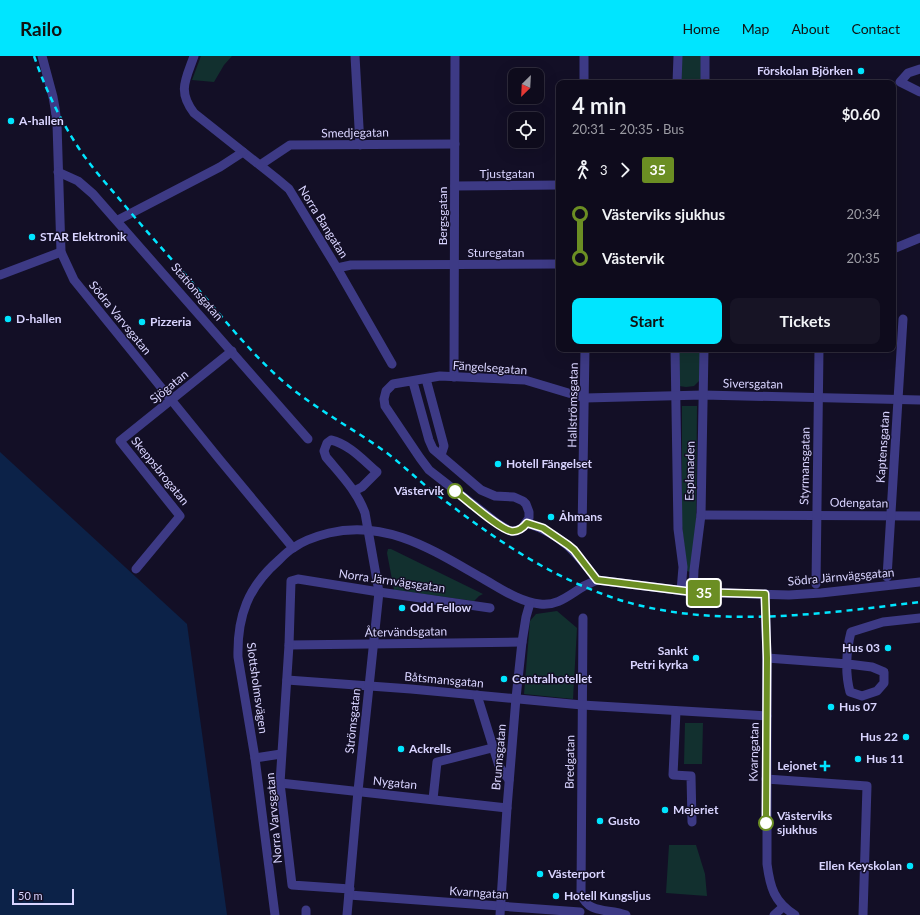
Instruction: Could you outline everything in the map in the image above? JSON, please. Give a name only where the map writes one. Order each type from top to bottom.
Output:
[{"type":"street","name":"Södra Varvsgatan","points":[[42,56],[54,97],[61,252],[74,280],[293,548]]},
{"type":"street","name":"Norra Bangatan","points":[[194,56],[184,85],[185,100],[194,113],[288,189],[337,268],[392,364]]},
{"type":"street","points":[[355,56],[360,145]]},
{"type":"street","name":"Bergsgatan","points":[[454,377],[455,56]]},
{"type":"street","points":[[584,56],[584,80]]},
{"type":"street","points":[[677,80],[678,56]]},
{"type":"street","points":[[705,56],[705,80]]},
{"type":"street","points":[[920,69],[908,73],[900,82],[920,92]]},
{"type":"street","name":"Smedjegatan","points":[[260,165],[290,146],[455,144]]},
{"type":"street","points":[[118,220],[220,167],[243,152]]},
{"type":"street","name":"Stationsgatan","points":[[58,172],[78,181],[85,186],[118,220],[308,438]]},
{"type":"street","name":"Tjustgatan","points":[[455,186],[556,185]]},
{"type":"street","points":[[896,248],[920,238]]},
{"type":"street","points":[[0,275],[61,252]]},
{"type":"street","name":"Sturegatan","points":[[337,268],[351,265],[556,264]]},
{"type":"street","name":"Kaptensgatan","points":[[887,577],[903,319]]},
{"type":"street","name":"Sjögatan","points":[[120,441],[232,351]]},
{"type":"street","name":"Hallströmsgatan","points":[[582,533],[585,352]]},
{"type":"street","name":"Esplanaden","points":[[676,352],[675,397],[678,529],[683,568],[680,591]]},
{"type":"street","name":"Esplanaden","points":[[693,592],[694,570],[701,515],[704,352]]},
{"type":"street","name":"Styrmansgatan","points":[[816,584],[819,352]]},
{"type":"street","name":"Fängelsegatan","points":[[527,523],[516,531],[510,531],[504,528],[428,470],[385,406],[384,399],[386,391],[393,384],[399,382],[413,382],[440,376],[526,380],[585,398]]},
{"type":"street","points":[[426,379],[444,446],[441,455]]},
{"type":"street","points":[[413,382],[429,440],[433,449],[481,490],[495,496],[514,497],[523,501],[529,512],[527,523],[543,528],[568,545],[574,550],[597,580]]},
{"type":"street","name":"Siversgatan","points":[[585,398],[675,397],[703,395],[920,400]]},
{"type":"street","points":[[354,491],[362,487],[377,472],[359,456],[342,444],[331,440],[326,443],[324,451],[326,457],[354,491],[361,502],[368,530]]},
{"type":"street","name":"Skeppsbrogatan","points":[[120,441],[180,516],[136,569]]},
{"type":"street","name":"Odengatan","points":[[701,515],[920,516]]},
{"type":"street","name":"Slottsholmsvägen","points":[[275,915],[254,758],[238,657],[238,642],[243,609],[259,581],[273,565],[293,548],[319,535],[339,531],[368,530],[384,532],[414,541],[530,603],[542,605],[556,603],[597,580]]},
{"type":"street","name":"Strömsgatan","points":[[348,915],[368,686],[379,592],[368,530]]},
{"type":"street","name":"Norra Järnvägsgatan","points":[[291,580],[298,579],[490,608]]},
{"type":"street","name":"Norra Varvsgatan","points":[[291,580],[289,645],[280,783],[292,885]]},
{"type":"street","name":"Södra Järnvägsgatan","points":[[597,580],[680,591],[765,594],[821,593],[920,582]]},
{"type":"street","name":"Kvarngatan","points":[[765,594],[767,658],[766,864],[771,887],[783,907],[795,915]]},
{"type":"street","name":"Brunnsgatan","points":[[500,911],[516,698],[522,642],[530,603]]},
{"type":"street","name":"Bredgatan","points":[[583,618],[580,887],[581,894],[587,904]]},
{"type":"street","points":[[767,658],[848,664],[872,667],[884,672],[884,683],[877,691],[862,696],[850,692],[847,680],[848,664],[848,643],[851,632],[883,622],[920,618]]},
{"type":"street","name":"Återvändsgatan","points":[[289,645],[522,642]]},
{"type":"street","name":"Båtsmansgatan","points":[[287,680],[516,698],[582,705],[767,716]]},
{"type":"street","points":[[477,695],[492,748],[499,766],[510,780]]},
{"type":"street","points":[[676,710],[673,775],[691,776],[692,822]]},
{"type":"street","points":[[433,799],[437,762],[492,748]]},
{"type":"street","points":[[254,758],[281,754]]},
{"type":"street","points":[[766,780],[867,786],[863,915]]},
{"type":"street","name":"Nygatan","points":[[280,783],[507,808]]},
{"type":"street","name":"Kvarngatan","points":[[292,885],[500,911],[580,913],[587,904]]},
{"type":"street","points":[[587,904],[597,909],[619,912],[626,915]]},
{"type":"street","points":[[774,915],[783,907]]},
{"type":"green space","points":[[201,56],[232,56],[224,65],[214,82],[192,80]]},
{"type":"green space","points":[[681,56],[702,56],[702,80],[681,80]]},
{"type":"green space","points":[[679,352],[701,352],[700,380],[694,386],[679,386]]},
{"type":"green space","points":[[682,406],[697,406],[696,528],[690,572],[687,571],[682,526]]},
{"type":"green space","points":[[388,549],[391,549],[483,594],[474,601],[394,590],[387,553]]},
{"type":"green space","points":[[557,611],[577,628],[573,699],[524,694],[530,621],[536,614]]},
{"type":"green space","points":[[685,723],[703,723],[702,764],[684,764]]},
{"type":"green space","points":[[669,845],[696,845],[705,874],[707,896],[666,893]]},
{"type":"water","points":[[0,452],[187,624],[227,915],[0,915]]},
{"type":"railway","points":[[34,56],[43,80],[59,114],[87,160],[143,227],[260,359],[297,393],[387,453],[426,486],[468,518],[512,548],[559,575],[608,596],[645,607],[684,613],[763,617],[803,615],[920,602]]},
{"type":"bus line","name":"35","points":[[455,491],[510,531],[519,530],[527,523],[543,528],[574,550],[597,580],[693,592],[765,594],[767,658],[766,823]]},
{"type":"place","name":"Förskolan Björken","points":[[861,71]]},
{"type":"place","name":"A-hallen","points":[[11,121]]},
{"type":"place","name":"STAR Elektronik","points":[[32,237]]},
{"type":"place","name":"D-hallen","points":[[8,319]]},
{"type":"place","name":"Pizzeria","points":[[142,322]]},
{"type":"place","name":"Hotell Fängelset","points":[[498,464]]},
{"type":"place","name":"Västervik","points":[[455,491]]},
{"type":"place","name":"Åhmans","points":[[551,517]]},
{"type":"place","name":"Odd Fellow","points":[[402,608]]},
{"type":"place","name":"Hus 03","points":[[888,648]]},
{"type":"place","name":"Sankt Petri kyrka","points":[[696,658]]},
{"type":"place","name":"Centralhotellet","points":[[504,679]]},
{"type":"place","name":"Hus 07","points":[[831,707]]},
{"type":"place","name":"Hus 22","points":[[906,737]]},
{"type":"place","name":"Ackrells","points":[[401,749]]},
{"type":"place","name":"Hus 11","points":[[858,759]]},
{"type":"place","name":"Lejonet","points":[[825,766]]},
{"type":"place","name":"Mejeriet","points":[[665,810]]},
{"type":"place","name":"Gusto","points":[[600,821]]},
{"type":"place","name":"Västerviks sjukhus","points":[[766,823]]},
{"type":"place","name":"Ellen Keyskolan","points":[[910,866]]},
{"type":"place","name":"Västerport","points":[[540,874]]},
{"type":"place","name":"Hotell Kungsljus","points":[[556,896]]}]
